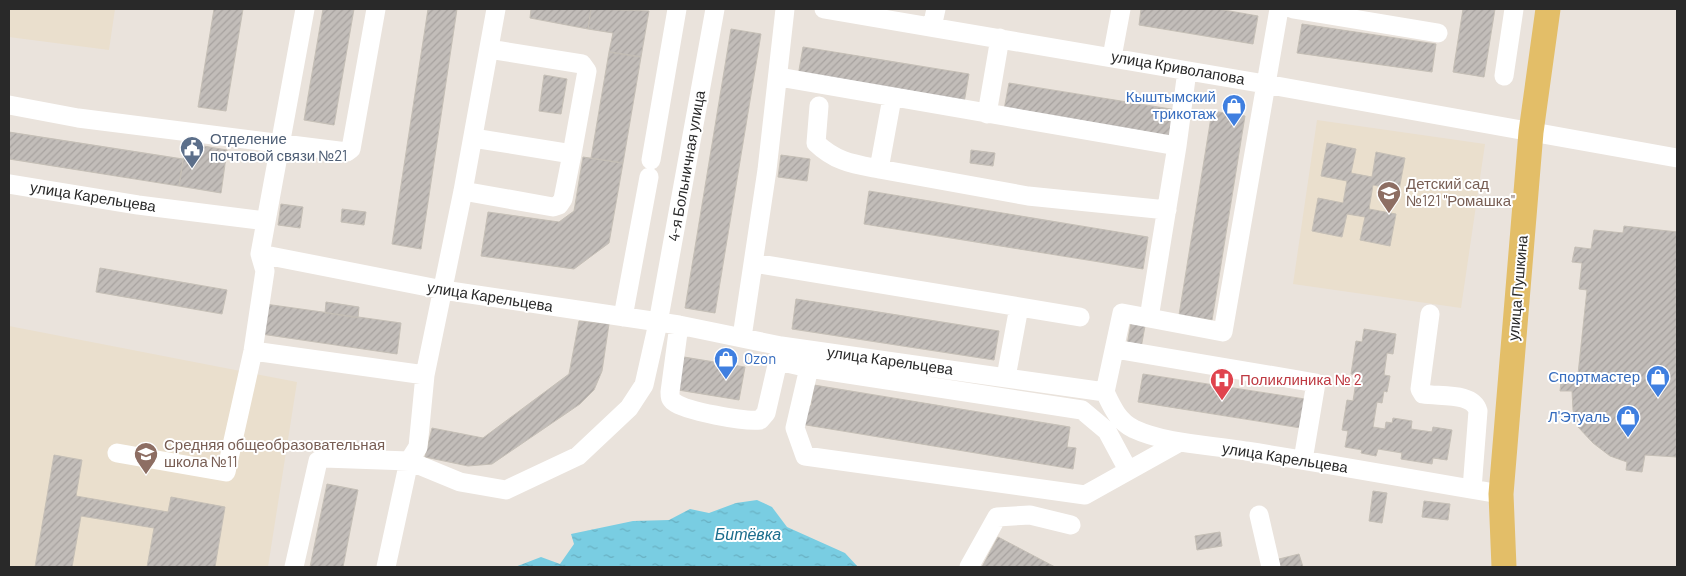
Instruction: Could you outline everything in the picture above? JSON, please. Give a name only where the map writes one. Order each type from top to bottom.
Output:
[{"type":"main road","name":"улица Пушкина","points":[[1504,567],[1501,494],[1532,132],[1548,9]]},
{"type":"street","points":[[117,453],[226,472],[253,351],[265,271],[260,254],[305,9]]},
{"type":"street","points":[[9,105],[78,118],[350,151],[376,9]]},
{"type":"street","points":[[386,567],[409,462],[418,447],[425,375],[473,138],[496,9]]},
{"type":"street","points":[[623,317],[677,9]]},
{"type":"street","name":"4-я Больничная улица","points":[[294,567],[318,461],[324,458],[409,462],[460,482],[506,490],[578,456],[629,408],[644,385],[658,323],[715,9]]},
{"type":"street","points":[[742,337],[779,77],[785,9]]},
{"type":"street","name":"улица Криволапова","points":[[824,9],[934,18],[1000,38],[1677,158]]},
{"type":"street","points":[[1104,392],[1122,313],[1223,332],[1279,9]]},
{"type":"street","points":[[1293,9],[1438,32]]},
{"type":"street","points":[[1504,76],[1514,9]]},
{"type":"street","points":[[1112,57],[1119,10]]},
{"type":"street","points":[[987,114],[1000,38]]},
{"type":"street","points":[[462,191],[553,207],[559,205],[563,199],[572,154],[586,68],[582,64],[489,49]]},
{"type":"street","points":[[1148,318],[1178,146],[1187,71]]},
{"type":"street","points":[[779,77],[1178,146]]},
{"type":"street","points":[[879,169],[892,98]]},
{"type":"street","points":[[819,106],[816,143],[828,155],[845,162],[1028,196],[1167,210]]},
{"type":"street","points":[[473,138],[572,154]]},
{"type":"street","name":"улица Карельцева","points":[[9,184],[138,205],[266,221]]},
{"type":"street","name":"улица Карельцева","points":[[260,254],[443,290],[679,325],[742,337],[779,354],[1006,377],[1104,392],[1114,413],[1135,430],[1180,442],[1303,460],[1501,494]]},
{"type":"street","points":[[754,263],[1080,317]]},
{"type":"street","points":[[1006,377],[1019,307]]},
{"type":"street","points":[[1430,314],[1420,389],[1423,394],[1470,399],[1476,404],[1478,411],[1472,489]]},
{"type":"street","points":[[679,325],[670,392],[671,399],[676,404],[710,414],[760,420],[766,413],[779,354],[809,368],[1082,410],[1106,430],[1128,470]]},
{"type":"street","points":[[1115,349],[1316,383],[1303,460]]},
{"type":"street","points":[[253,351],[425,375]]},
{"type":"street","points":[[809,368],[795,428],[805,456],[1085,496],[1180,442]]},
{"type":"street","points":[[1106,430],[1114,413]]},
{"type":"street","points":[[969,567],[997,517],[1030,515],[1071,525]]},
{"type":"street","points":[[1259,516],[1272,567]]},
{"type":"shaded area","points":[[9,9],[115,9],[109,50],[9,37]]},
{"type":"shaded area","name":"Детский сад №121 \"Ромашка\"","points":[[1317,120],[1485,144],[1461,308],[1293,284]]},
{"type":"shaded area","name":"Средняя общеобразовательная школа №11","points":[[9,326],[297,382],[268,567],[9,567]]},
{"type":"water","name":"Битёвка","points":[[757,500],[772,507],[787,527],[845,553],[858,567],[515,567],[541,557],[560,564],[574,544],[571,534],[633,521],[669,520],[690,509],[709,513],[736,503]]},
{"type":"building","points":[[214,9],[243,9],[226,111],[198,107]]},
{"type":"building","points":[[323,9],[354,9],[334,125],[304,120]]},
{"type":"building","points":[[428,9],[457,9],[421,249],[392,244]]},
{"type":"building","points":[[531,9],[591,9],[588,29],[530,18]]},
{"type":"building","points":[[591,9],[649,11],[641,57],[609,52],[613,33],[588,29]]},
{"type":"building","points":[[1141,9],[1218,9],[1258,16],[1253,44],[1139,25]]},
{"type":"building","points":[[1463,9],[1495,9],[1484,77],[1453,72]]},
{"type":"building","points":[[1302,24],[1436,44],[1432,72],[1297,53]]},
{"type":"building","points":[[731,29],[761,34],[715,313],[685,308]]},
{"type":"building","points":[[803,47],[969,74],[964,103],[798,76]]},
{"type":"building","points":[[609,52],[641,57],[623,163],[591,158]]},
{"type":"building","points":[[544,75],[567,79],[561,114],[539,111]]},
{"type":"building","points":[[1009,83],[1177,110],[1171,143],[1003,115]]},
{"type":"building","points":[[1212,111],[1245,116],[1212,320],[1179,315]]},
{"type":"building","points":[[9,132],[183,159],[179,186],[9,159]]},
{"type":"building","points":[[186,143],[227,150],[221,193],[179,186]]},
{"type":"building","points":[[1327,143],[1356,149],[1351,173],[1372,177],[1376,152],[1405,158],[1399,190],[1373,185],[1369,209],[1396,214],[1390,246],[1360,240],[1365,217],[1347,214],[1342,237],[1312,231],[1318,198],[1343,203],[1347,181],[1321,176]]},
{"type":"building","points":[[971,150],[995,153],[993,166],[970,163]]},
{"type":"building","points":[[781,155],[810,159],[807,181],[778,177]]},
{"type":"building","points":[[583,157],[623,163],[609,243],[574,269],[481,256],[488,212],[559,222],[574,211]]},
{"type":"building","points":[[869,191],[1148,237],[1143,269],[864,224]]},
{"type":"building","points":[[281,204],[303,207],[300,228],[278,225]]},
{"type":"building","points":[[342,209],[366,212],[364,225],[341,222]]},
{"type":"building","points":[[1624,226],[1677,232],[1677,457],[1645,455],[1642,472],[1626,470],[1627,462],[1610,456],[1593,443],[1578,427],[1573,410],[1572,391],[1560,391],[1562,374],[1578,374],[1587,290],[1579,289],[1582,263],[1572,262],[1575,247],[1591,249],[1594,230],[1623,233]]},
{"type":"building","points":[[100,268],[227,290],[222,314],[96,292]]},
{"type":"building","points":[[796,299],[999,331],[994,360],[792,329]]},
{"type":"building","points":[[326,302],[359,307],[358,318],[325,313]]},
{"type":"building","points":[[265,304],[401,323],[397,354],[261,334]]},
{"type":"building","points":[[579,321],[609,324],[602,371],[594,390],[580,404],[492,464],[468,466],[425,457],[432,428],[483,438],[569,374]]},
{"type":"building","points":[[1131,323],[1145,326],[1141,348],[1127,345]]},
{"type":"building","points":[[1364,329],[1396,334],[1393,354],[1387,353],[1384,375],[1390,376],[1387,392],[1384,391],[1382,403],[1377,402],[1373,427],[1385,429],[1386,422],[1392,423],[1393,418],[1412,421],[1411,429],[1432,432],[1433,427],[1452,430],[1447,460],[1433,458],[1432,464],[1401,459],[1402,453],[1378,449],[1376,456],[1361,453],[1362,450],[1345,447],[1348,431],[1342,430],[1347,400],[1353,401],[1357,375],[1351,374],[1356,341],[1362,342]]},
{"type":"building","points":[[684,357],[745,367],[739,400],[678,390]]},
{"type":"building","name":"Поликлиника № 2","points":[[1143,374],[1305,399],[1301,428],[1138,402]]},
{"type":"building","points":[[814,385],[1070,427],[1067,447],[1076,448],[1073,469],[800,424],[803,404],[811,406]]},
{"type":"building","points":[[54,455],[82,460],[76,496],[168,512],[171,497],[225,507],[215,567],[147,567],[154,528],[81,516],[72,567],[35,567]]},
{"type":"building","points":[[327,484],[358,490],[343,567],[310,567]]},
{"type":"building","points":[[1373,491],[1387,493],[1382,523],[1369,521]]},
{"type":"building","points":[[1424,501],[1450,504],[1448,520],[1422,517]]},
{"type":"building","points":[[1220,532],[1222,546],[1197,550],[1195,536]]},
{"type":"building","points":[[998,537],[1055,567],[982,567]]},
{"type":"building","points":[[1299,554],[1303,567],[1277,567],[1275,560]]},
{"type":"place","name":"Кыштымский трикотаж","points":[[1234,127]]},
{"type":"place","name":"Отделение почтовой связи №21","points":[[192,169]]},
{"type":"place","name":"Детский сад №121 \"Ромашка\"","points":[[1389,214]]},
{"type":"place","name":"Ozon","points":[[726,380]]},
{"type":"place","name":"Спортмастер","points":[[1658,398]]},
{"type":"place","name":"Поликлиника № 2","points":[[1222,401]]},
{"type":"place","name":"Л'Этуаль","points":[[1628,438]]},
{"type":"place","name":"Средняя общеобразовательная школа №11","points":[[146,475]]}]
